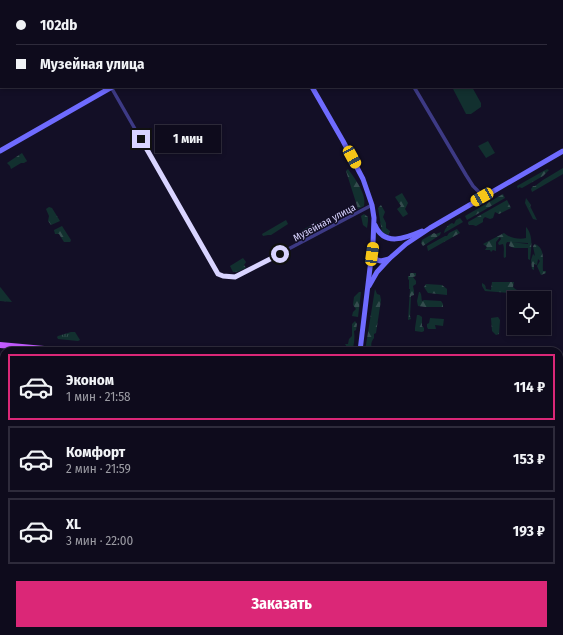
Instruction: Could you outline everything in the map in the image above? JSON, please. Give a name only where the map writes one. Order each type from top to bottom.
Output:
[{"type":"main road","points":[[0,150],[110,88]]},
{"type":"main road","points":[[313,88],[357,167],[372,205],[374,223],[372,254],[360,347]]},
{"type":"main road","points":[[367,288],[377,272],[406,244],[482,197],[563,151]]},
{"type":"main road","points":[[374,223],[382,234],[394,239],[404,238],[430,228]]},
{"type":"main road","points":[[372,254],[377,260],[380,261],[390,259]]},
{"type":"main road","points":[[0,345],[19,347]]},
{"type":"street","name":"Музейная улица","points":[[113,88],[218,274],[230,277],[239,275],[372,205]]},
{"type":"street","points":[[415,88],[466,175],[482,197]]},
{"type":"green space","points":[[453,88],[473,88],[481,103],[481,107],[471,114],[466,114]]},
{"type":"green space","points":[[488,141],[495,153],[486,158],[478,146]]},
{"type":"green space","points":[[22,153],[27,161],[11,169],[7,163]]},
{"type":"green space","points":[[563,168],[563,174],[532,192],[531,189],[533,186]]},
{"type":"green space","points":[[348,169],[360,187],[364,197],[364,206],[358,209],[346,171]]},
{"type":"green space","points":[[547,169],[549,170],[543,176],[522,188],[519,187],[518,189],[517,186]]},
{"type":"green space","points":[[402,193],[408,203],[405,209],[408,214],[403,217],[397,209],[401,206],[395,197]]},
{"type":"green space","points":[[503,194],[505,198],[467,220],[465,216]]},
{"type":"green space","points":[[526,198],[531,205],[530,206],[537,220],[533,219],[525,203]]},
{"type":"green space","points":[[507,200],[511,208],[499,214],[495,212],[493,218],[490,219],[485,217],[483,222],[476,226],[469,225],[468,222]]},
{"type":"green space","points":[[381,205],[385,212],[383,217],[386,223],[386,228],[390,231],[388,235],[382,232],[378,208]]},
{"type":"green space","points":[[49,207],[52,208],[60,221],[51,225],[48,221],[49,216],[46,209]]},
{"type":"green space","points":[[364,214],[368,217],[367,228],[363,225],[361,216]]},
{"type":"green space","points":[[460,218],[463,222],[444,233],[448,226],[452,223],[454,224],[456,220]]},
{"type":"green space","points":[[286,220],[288,224],[271,235],[263,236],[262,234]]},
{"type":"green space","points":[[317,222],[316,227],[304,234],[301,231]]},
{"type":"green space","points":[[62,226],[71,240],[70,242],[64,242],[59,234],[55,234],[54,230]]},
{"type":"green space","points":[[526,227],[531,238],[530,260],[528,259],[528,248],[514,248],[509,246],[510,242],[507,242],[506,244],[506,257],[504,258],[503,244],[499,245],[498,243],[501,239],[500,237],[496,242],[496,251],[493,250],[491,252],[490,250],[485,250],[487,247],[483,244],[504,233],[515,238],[526,238]]},
{"type":"green space","points":[[457,229],[460,233],[428,251],[427,246]]},
{"type":"green space","points":[[441,232],[440,235],[423,246],[421,243],[422,240],[434,233],[436,234]]},
{"type":"green space","points":[[535,244],[541,249],[543,271],[546,271],[546,273],[541,275],[537,266],[540,261],[538,259],[537,265],[534,264],[534,270],[532,269],[531,260],[533,254],[535,256],[533,246]]},
{"type":"green space","points":[[243,258],[246,262],[244,265],[246,268],[233,272],[230,266]]},
{"type":"green space","points":[[410,273],[416,273],[416,276],[413,277],[416,284],[413,286],[414,295],[411,296],[411,319],[408,320],[410,289],[408,276],[410,276]]},
{"type":"green space","points":[[492,282],[514,282],[513,287],[518,291],[507,291],[507,293],[485,291],[482,283],[485,285],[486,289],[491,290]]},
{"type":"green space","points":[[426,284],[442,285],[447,289],[447,295],[428,293],[424,287]]},
{"type":"green space","points":[[0,287],[1,288],[12,302],[0,301]]},
{"type":"green space","points":[[375,289],[377,294],[380,295],[381,300],[376,333],[374,334],[374,338],[371,343],[371,347],[366,347]]},
{"type":"green space","points":[[361,292],[358,317],[352,316],[356,309],[353,305],[354,297]]},
{"type":"green space","points":[[419,292],[421,294],[422,301],[441,301],[443,307],[418,306],[417,301]]},
{"type":"green space","points":[[417,315],[422,317],[422,326],[424,331],[422,332],[415,331]]},
{"type":"green space","points":[[498,317],[500,320],[499,334],[496,335],[492,331],[491,318]]},
{"type":"green space","points":[[430,318],[444,319],[443,326],[435,325],[436,329],[428,329],[427,324],[429,323]]},
{"type":"green space","points":[[355,321],[357,324],[356,330],[354,331],[353,347],[347,347],[345,344],[348,344],[349,339],[352,336],[352,324]]},
{"type":"green space","points":[[75,332],[80,340],[58,339],[57,337],[58,336]]},
{"type":"route","points":[[141,139],[218,274],[235,277],[280,254]]}]
